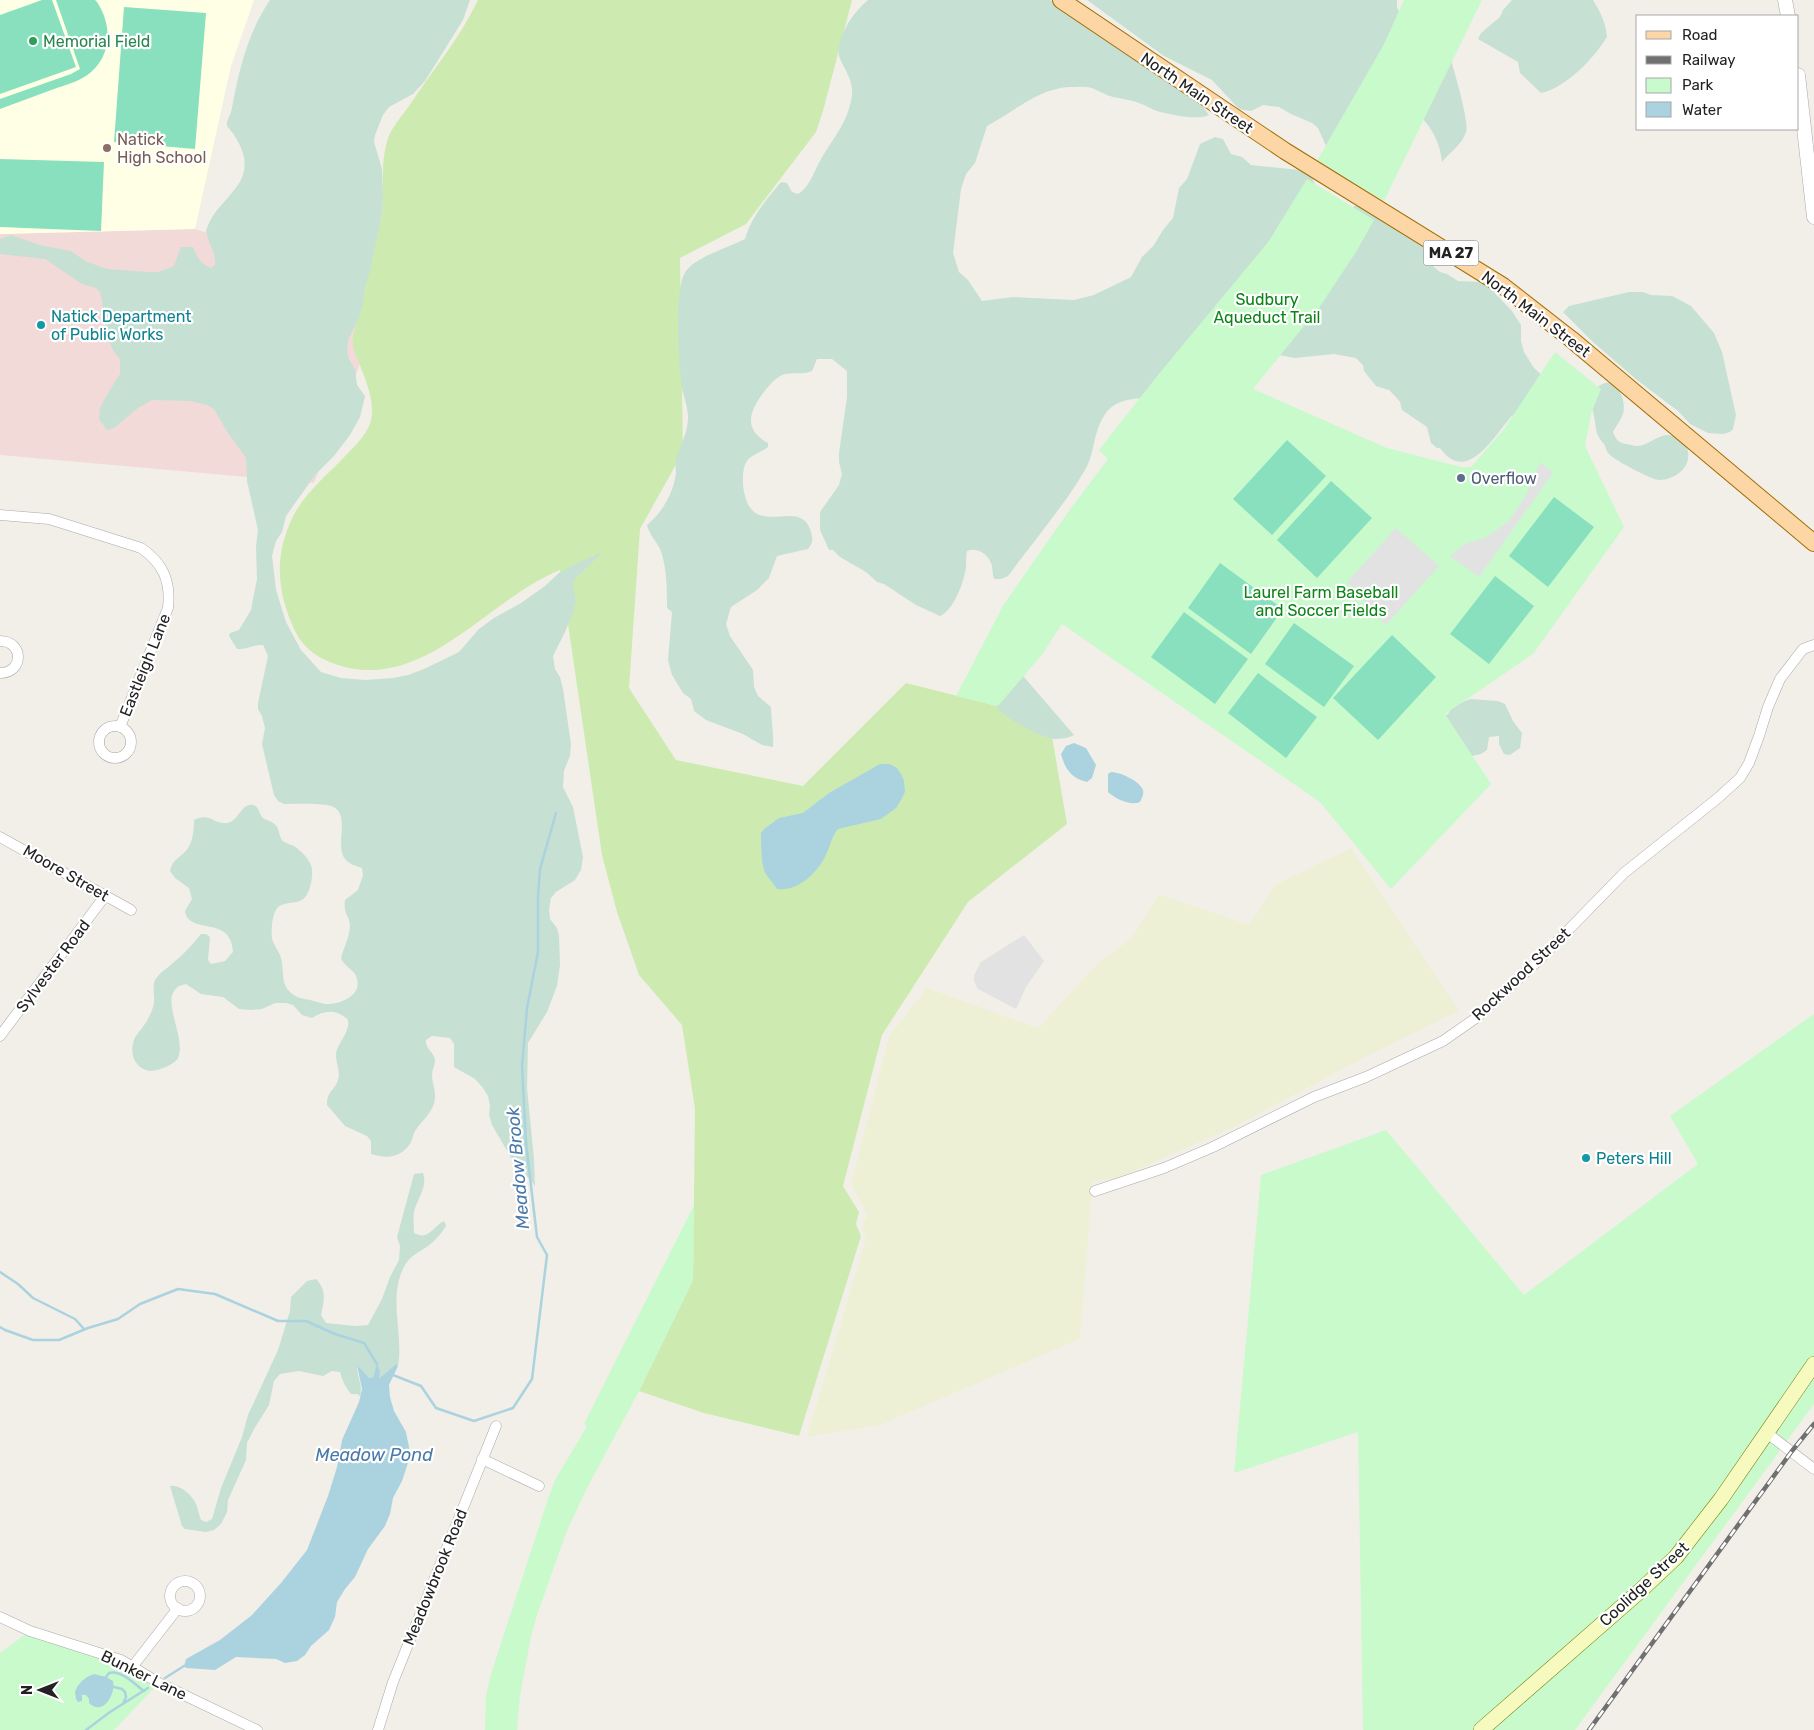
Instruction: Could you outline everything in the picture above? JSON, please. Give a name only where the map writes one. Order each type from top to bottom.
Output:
[{"type":"main road","name":"North Main Street","points":[[1061,0],[1284,151],[1503,286],[1564,333],[1814,543]]},
{"type":"main road","name":"Coolidge Street","points":[[1481,1730],[1646,1586],[1676,1557],[1703,1524],[1814,1364]]},
{"type":"street","points":[[1785,0],[1788,15]]},
{"type":"street","points":[[1799,84],[1814,217]]},
{"type":"street","name":"Eastleigh Lane","points":[[0,515],[48,519],[65,523],[141,548],[152,555],[161,567],[166,578],[169,594],[168,608],[120,727]]},
{"type":"street","points":[[0,641],[12,644],[15,647],[18,662],[12,670],[0,673]]},
{"type":"street","name":"Rockwood Street","points":[[1096,1191],[1164,1168],[1213,1147],[1314,1097],[1366,1078],[1443,1041],[1476,1018],[1541,958],[1624,873],[1718,798],[1740,778],[1752,754],[1780,679],[1803,649],[1814,645]]},
{"type":"street","name":"Moore Street","points":[[0,837],[131,910]]},
{"type":"street","name":"Sylvester Road","points":[[0,1036],[105,896]]},
{"type":"street","name":"Meadowbrook Road","points":[[378,1730],[393,1682],[496,1426]]},
{"type":"street","points":[[1767,1433],[1814,1469]]},
{"type":"street","points":[[482,1458],[539,1486]]},
{"type":"street","points":[[133,1666],[178,1608]]},
{"type":"street","name":"Bunker Lane","points":[[0,1617],[20,1627],[109,1655],[133,1666],[159,1683],[257,1730]]},
{"type":"shaded area","name":"Natick High School","points":[[0,0],[254,0],[231,66],[195,229],[0,234]]},
{"type":"shaded area","points":[[270,0],[470,0],[463,20],[425,81],[413,94],[389,107],[383,115],[375,135],[374,142],[382,169],[382,214],[363,303],[359,318],[348,340],[347,352],[355,369],[357,385],[365,396],[360,417],[350,435],[334,456],[315,475],[286,516],[282,532],[276,541],[272,556],[276,590],[286,622],[301,650],[321,672],[341,678],[365,680],[408,675],[459,652],[479,629],[494,618],[521,603],[545,586],[559,573],[603,552],[574,580],[573,586],[576,601],[574,610],[553,656],[555,669],[560,677],[563,689],[571,744],[570,756],[564,771],[563,787],[573,807],[583,857],[581,870],[575,880],[556,892],[551,898],[550,919],[557,928],[559,936],[560,965],[557,986],[547,1012],[528,1043],[527,1088],[535,1186],[510,1156],[492,1125],[489,1115],[488,1096],[483,1088],[475,1079],[454,1067],[454,1044],[450,1038],[432,1036],[426,1040],[427,1046],[435,1060],[432,1075],[435,1093],[434,1103],[430,1112],[415,1131],[407,1147],[399,1154],[388,1157],[371,1154],[371,1141],[367,1136],[345,1126],[327,1105],[328,1096],[339,1077],[336,1053],[346,1033],[348,1024],[348,1020],[344,1016],[335,1012],[322,1013],[312,1018],[302,1015],[293,1005],[286,1003],[275,1003],[262,1009],[239,1009],[223,997],[201,994],[186,984],[177,988],[172,995],[173,1015],[179,1038],[180,1049],[178,1058],[166,1067],[151,1071],[139,1066],[133,1056],[132,1050],[135,1038],[152,1011],[154,983],[159,975],[185,952],[201,934],[206,934],[210,937],[208,960],[211,964],[225,961],[233,952],[231,940],[225,933],[218,929],[194,923],[188,918],[185,911],[192,899],[189,888],[175,878],[170,871],[175,861],[190,845],[194,820],[204,817],[222,823],[230,822],[245,807],[253,805],[258,808],[262,817],[276,825],[283,841],[297,848],[310,862],[312,877],[305,898],[283,904],[277,908],[272,921],[272,935],[280,955],[284,983],[293,995],[302,998],[331,1004],[338,1003],[355,993],[358,981],[355,974],[341,958],[350,929],[345,900],[358,890],[363,875],[362,868],[348,862],[342,853],[342,822],[337,810],[331,806],[320,804],[284,804],[278,801],[274,795],[262,744],[265,728],[258,709],[268,656],[263,645],[237,649],[229,636],[230,633],[239,630],[251,610],[257,579],[256,547],[258,530],[247,481],[246,458],[214,409],[207,405],[190,401],[152,400],[138,408],[114,428],[107,430],[99,419],[100,408],[120,374],[120,359],[111,345],[108,336],[100,292],[96,288],[82,284],[45,259],[0,254],[0,239],[11,235],[40,245],[71,251],[85,261],[107,269],[158,272],[174,266],[181,247],[193,247],[202,262],[211,268],[215,265],[206,231],[210,220],[242,178],[244,168],[244,157],[241,148],[227,126],[227,122],[245,52],[262,12]]},
{"type":"shaded area","points":[[868,0],[1050,0],[1203,107],[1209,115],[1191,117],[1168,114],[1136,102],[1110,96],[1092,88],[1069,87],[1046,92],[987,126],[975,163],[966,174],[961,189],[953,253],[959,272],[968,280],[982,301],[1013,297],[1074,300],[1094,295],[1131,277],[1142,257],[1154,245],[1173,218],[1179,188],[1187,179],[1200,144],[1215,137],[1223,139],[1231,154],[1242,157],[1251,165],[1300,170],[1312,178],[1315,184],[1144,398],[1121,402],[1108,411],[1100,422],[1091,457],[1085,470],[1058,511],[1008,576],[994,579],[992,565],[987,556],[977,550],[967,551],[966,567],[961,588],[950,608],[940,616],[916,605],[884,584],[877,582],[866,572],[840,557],[833,550],[829,550],[820,530],[820,512],[839,485],[842,474],[839,453],[847,397],[847,371],[832,359],[817,359],[812,371],[785,374],[770,384],[752,412],[751,419],[754,432],[768,443],[768,447],[751,457],[746,463],[743,485],[747,503],[755,513],[765,516],[797,517],[805,521],[811,532],[812,541],[808,549],[777,556],[769,578],[757,590],[731,607],[726,624],[730,636],[753,670],[754,687],[758,696],[771,707],[773,747],[762,745],[743,734],[706,720],[694,711],[691,699],[683,693],[672,675],[668,660],[672,612],[667,608],[664,563],[660,549],[647,525],[658,514],[670,495],[675,480],[676,461],[688,424],[682,388],[679,346],[678,310],[682,280],[686,271],[697,261],[745,239],[756,216],[781,182],[787,183],[792,192],[798,194],[809,183],[848,113],[852,90],[849,76],[840,59],[839,44],[851,19]]},
{"type":"shaded area","points":[[1087,0],[1397,0],[1397,7],[1401,16],[1326,146],[1318,128],[1312,123],[1279,107],[1263,105],[1251,111],[1239,109],[1212,80],[1164,56]]},
{"type":"shaded area","points":[[1512,0],[1593,0],[1602,17],[1607,37],[1587,63],[1569,79],[1541,93],[1520,73],[1518,62],[1478,39],[1481,33],[1500,17],[1503,10]]},
{"type":"shaded area","points":[[1447,46],[1463,104],[1466,132],[1462,141],[1442,162],[1440,149],[1435,137],[1419,115]]},
{"type":"shaded area","points":[[1354,206],[1359,206],[1422,242],[1427,257],[1440,272],[1458,281],[1481,282],[1489,287],[1512,311],[1521,325],[1521,341],[1524,352],[1534,368],[1544,377],[1528,404],[1512,416],[1487,446],[1469,460],[1460,462],[1450,458],[1440,448],[1431,443],[1427,427],[1402,410],[1400,402],[1389,390],[1376,386],[1364,371],[1363,365],[1356,358],[1334,354],[1295,358],[1279,355]]},
{"type":"shaded area","points":[[195,229],[388,292],[314,483],[0,455],[0,234]]},
{"type":"shaded area","points":[[1629,292],[1672,296],[1691,306],[1714,333],[1722,352],[1736,415],[1733,429],[1730,432],[1723,434],[1708,433],[1690,424],[1678,411],[1637,380],[1593,342],[1563,312],[1569,306]]},
{"type":"shaded area","points":[[1610,382],[1620,391],[1624,405],[1622,416],[1613,432],[1617,440],[1637,446],[1668,435],[1679,439],[1688,451],[1687,463],[1681,472],[1671,478],[1655,479],[1625,465],[1608,453],[1597,434],[1592,403],[1597,388],[1602,384]]},
{"type":"shaded area","points":[[1540,462],[1553,473],[1479,577],[1450,556],[1465,544],[1487,537],[1509,521],[1528,492]]},
{"type":"shaded area","points":[[1396,528],[1439,566],[1386,625],[1347,582]]},
{"type":"shaded area","points":[[1018,670],[1074,735],[1063,739],[1049,738],[1018,724],[999,710],[993,701]]},
{"type":"shaded area","points":[[1470,699],[1498,701],[1505,704],[1513,721],[1522,733],[1520,748],[1510,755],[1504,754],[1499,744],[1499,736],[1489,737],[1487,750],[1481,754],[1467,757],[1444,716],[1448,714],[1452,707]]},
{"type":"shaded area","points":[[1351,848],[1459,1011],[1369,1055],[1236,1126],[1120,1177],[1093,1182],[1080,1339],[880,1425],[807,1437],[866,1238],[862,1226],[867,1215],[851,1184],[889,1036],[927,988],[1038,1028],[1100,961],[1132,938],[1159,894],[1249,925],[1275,885]]},
{"type":"shaded area","points":[[1024,935],[1044,961],[1026,987],[1016,1009],[978,989],[974,981],[974,975],[981,962]]},
{"type":"shaded area","points":[[423,1173],[423,1188],[414,1212],[414,1233],[419,1235],[427,1234],[444,1221],[446,1226],[440,1235],[409,1259],[400,1277],[396,1302],[399,1341],[398,1366],[396,1364],[379,1380],[377,1366],[373,1377],[368,1378],[357,1366],[361,1388],[360,1396],[351,1394],[344,1384],[340,1372],[332,1371],[323,1376],[299,1371],[280,1374],[274,1381],[269,1405],[247,1443],[246,1460],[228,1500],[227,1512],[221,1524],[214,1530],[206,1532],[185,1529],[182,1526],[170,1486],[182,1488],[192,1497],[201,1520],[206,1522],[212,1519],[221,1488],[242,1437],[248,1415],[278,1350],[290,1311],[291,1297],[307,1281],[316,1279],[322,1287],[324,1300],[321,1315],[326,1323],[355,1326],[368,1325],[399,1260],[400,1246],[397,1237],[414,1174]]},
{"type":"green space","name":"Memorial Field","points":[[42,0],[52,0],[76,67],[0,94],[0,15]]},
{"type":"green space","points":[[56,0],[95,0],[97,2],[106,21],[107,31],[105,51],[101,60],[95,69],[79,80],[0,109],[0,99],[71,74],[80,69]]},
{"type":"green space","points":[[478,0],[852,0],[816,132],[746,224],[680,258],[683,452],[640,529],[629,688],[676,760],[803,786],[906,683],[1049,719],[1067,824],[968,902],[882,1035],[843,1186],[859,1212],[856,1224],[861,1236],[799,1436],[704,1413],[639,1391],[693,1280],[695,1109],[682,1025],[639,975],[617,912],[602,855],[560,570],[506,601],[453,640],[426,656],[397,666],[367,670],[335,664],[323,659],[307,647],[295,631],[282,593],[280,580],[281,554],[293,516],[307,496],[361,439],[369,426],[371,418],[371,401],[354,351],[353,338],[382,214],[383,166],[388,138],[454,41]]},
{"type":"green space","points":[[1404,0],[1482,0],[1384,201],[1317,161],[1383,46]]},
{"type":"green space","points":[[124,7],[206,13],[195,149],[114,142]]},
{"type":"green space","points":[[0,159],[104,162],[101,231],[0,227]]},
{"type":"green space","name":"Laurel Farm Baseball and Soccer Fields","points":[[1307,179],[1374,220],[1356,252],[1321,305],[1253,389],[1387,448],[1461,467],[1471,467],[1504,429],[1555,352],[1601,389],[1591,414],[1585,446],[1624,527],[1533,654],[1445,714],[1491,784],[1391,889],[1320,802],[1062,624],[1041,656],[998,706],[956,696],[1004,604],[1071,508],[1108,459],[1099,450],[1158,375],[1269,241]]},
{"type":"green space","points":[[1287,440],[1326,476],[1272,535],[1233,499]]},
{"type":"green space","points":[[1331,481],[1372,518],[1317,578],[1277,540]]},
{"type":"green space","points":[[1554,497],[1594,527],[1548,587],[1509,556]]},
{"type":"green space","points":[[1220,563],[1283,609],[1251,654],[1188,608]]},
{"type":"green space","points":[[1495,576],[1534,606],[1489,664],[1450,634]]},
{"type":"green space","points":[[1184,612],[1248,659],[1215,704],[1151,657]]},
{"type":"green space","points":[[1294,623],[1354,666],[1324,707],[1265,664]]},
{"type":"green space","points":[[1392,635],[1436,677],[1378,740],[1333,698]]},
{"type":"green space","points":[[1258,673],[1317,717],[1286,758],[1228,713]]},
{"type":"green space","points":[[1814,1014],[1814,1404],[1575,1730],[1363,1730],[1358,1432],[1234,1473],[1261,1175],[1386,1130],[1524,1295],[1698,1164],[1670,1116]]},
{"type":"green space","points":[[694,1205],[693,1280],[639,1391],[587,1488],[566,1533],[531,1636],[520,1696],[517,1730],[485,1730],[486,1696],[491,1674],[555,1480],[587,1426],[584,1424]]},
{"type":"green space","points":[[30,1631],[109,1655],[159,1683],[114,1730],[0,1730],[0,1653]]},
{"type":"water","points":[[1074,743],[1086,748],[1096,765],[1092,778],[1087,782],[1077,778],[1070,772],[1061,754],[1066,746]]},
{"type":"water","points":[[880,764],[890,764],[897,768],[904,781],[905,792],[896,808],[881,819],[838,829],[822,862],[806,880],[792,887],[777,889],[765,873],[762,862],[761,833],[764,829],[779,818],[803,813],[829,793]]},
{"type":"water","points":[[1111,772],[1124,775],[1138,783],[1143,790],[1140,802],[1123,801],[1108,792],[1108,774]]},
{"type":"water","name":"Meadow Pond","points":[[377,1364],[380,1371],[379,1379],[396,1364],[398,1366],[389,1385],[390,1397],[394,1411],[406,1432],[409,1447],[408,1463],[402,1481],[393,1498],[390,1514],[385,1526],[368,1549],[355,1577],[337,1602],[335,1617],[329,1630],[297,1661],[285,1663],[276,1659],[236,1657],[215,1670],[186,1668],[184,1666],[186,1659],[220,1640],[252,1615],[307,1550],[328,1496],[337,1467],[342,1440],[359,1402],[362,1389],[357,1365],[369,1378],[373,1377]]},
{"type":"water","points":[[94,1674],[113,1681],[112,1692],[104,1706],[94,1707],[89,1703],[86,1695],[82,1695],[82,1701],[78,1702],[76,1699],[75,1692],[80,1683]]},
{"type":"waterway","name":"Meadow Brook","points":[[393,1375],[421,1386],[436,1408],[474,1421],[513,1408],[532,1379],[547,1255],[537,1237],[526,1143],[522,1066],[527,1008],[538,952],[540,869],[556,813]]},
{"type":"waterway","points":[[0,1272],[18,1284],[33,1298],[75,1319],[84,1329]]},
{"type":"waterway","points":[[0,1327],[33,1340],[59,1340],[88,1328],[118,1319],[140,1304],[178,1289],[215,1294],[278,1321],[306,1321],[335,1334],[364,1343],[377,1364]]},
{"type":"waterway","name":"Meadow Brook","points":[[165,1678],[184,1666]]},
{"type":"waterway","points":[[106,1677],[109,1673],[119,1674],[128,1678],[144,1691]]},
{"type":"waterway","points":[[114,1687],[125,1692],[126,1697],[123,1704]]},
{"type":"waterway","name":"Meadow Brook","points":[[86,1730],[148,1688]]},
{"type":"railway","points":[[1589,1730],[1792,1451],[1814,1424]]},
{"type":"place","name":"Memorial Field","points":[[33,41]]},
{"type":"place","name":"Natick High School","points":[[107,148]]},
{"type":"place","name":"Natick Department of Public Works","points":[[41,325]]},
{"type":"place","name":"Overflow","points":[[1461,478]]},
{"type":"place","name":"Peters Hill","points":[[1586,1158]]},
{"type":"park label","name":"Sudbury Aqueduct Trail","points":[[1267,308]]}]
